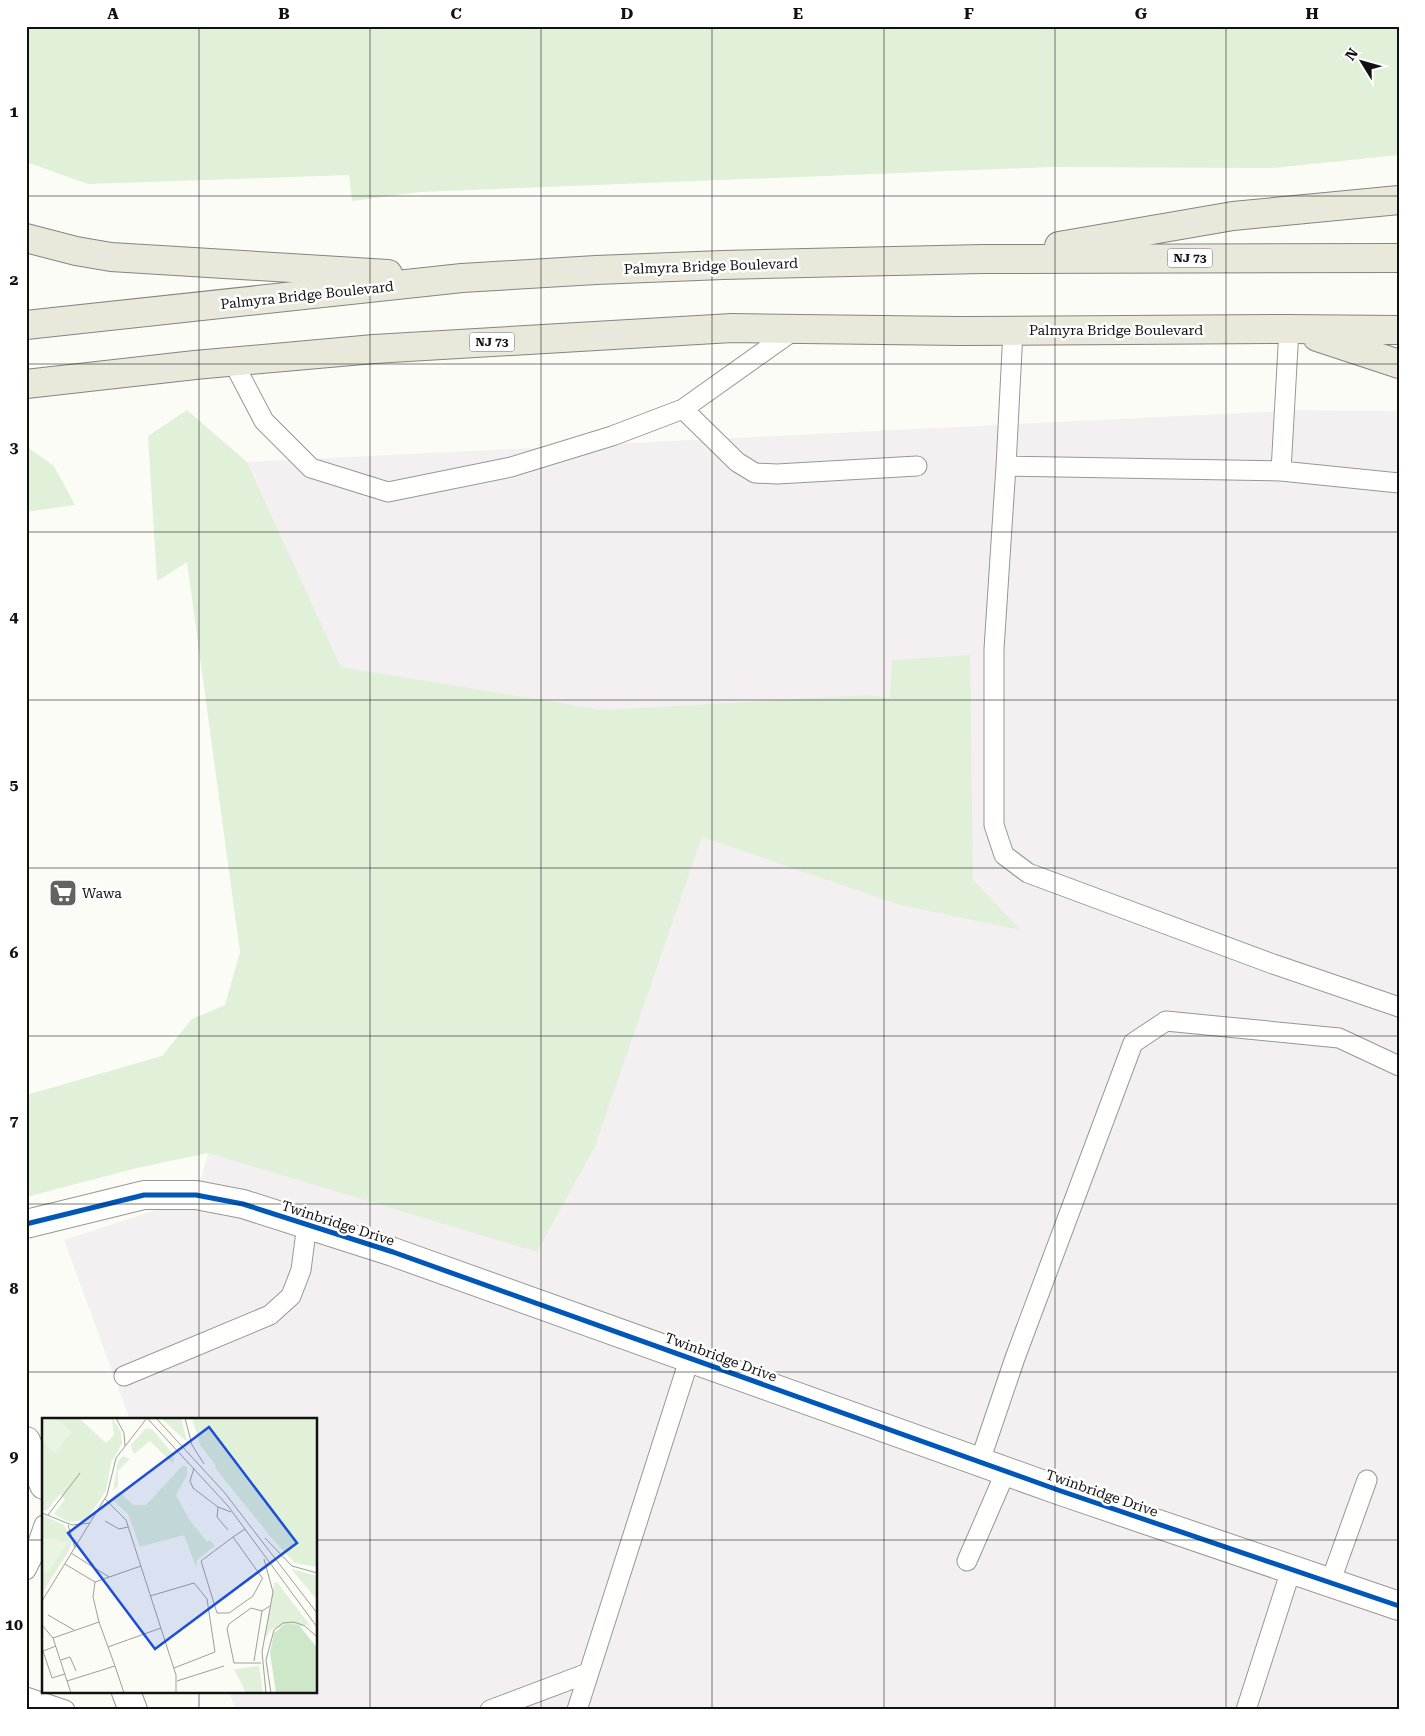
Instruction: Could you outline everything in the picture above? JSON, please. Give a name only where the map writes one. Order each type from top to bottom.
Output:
[{"type":"highway","points":[[982,259],[1233,216],[1399,200]]},
{"type":"highway","points":[[26,238],[76,251],[111,257],[462,278]]},
{"type":"highway","name":"Palmyra Bridge Boulevard","points":[[26,325],[462,278],[723,265],[982,259],[1399,258]]},
{"type":"highway","name":"Palmyra Bridge Boulevard","points":[[26,384],[374,349],[732,328],[1012,331],[1289,328],[1399,330]]},
{"type":"highway","points":[[1289,328],[1399,364]]},
{"type":"street","name":"Twinbridge Drive","points":[[26,1224],[144,1195],[196,1195],[243,1204],[393,1252],[980,1462],[1399,1606]]},
{"type":"street","points":[[26,1441],[42,1480]]},
{"type":"street","points":[[127,1694],[133,1710]]},
{"type":"lane","points":[[233,362],[264,421],[310,468],[388,492],[511,466],[612,436],[683,409],[797,328]]},
{"type":"lane","points":[[1281,470],[1289,328]]},
{"type":"lane","points":[[1012,331],[1006,466],[994,649],[994,825],[1004,855],[1028,873],[1273,964],[1399,1007]]},
{"type":"lane","points":[[683,409],[737,462],[756,473],[776,474],[917,466]]},
{"type":"lane","points":[[1006,466],[1281,470],[1399,483]]},
{"type":"lane","points":[[980,1462],[1015,1358],[1133,1043],[1166,1021],[1339,1038],[1399,1066]]},
{"type":"lane","points":[[124,1376],[270,1315],[291,1296],[300,1270],[308,1224]]},
{"type":"lane","points":[[577,1710],[690,1358]]},
{"type":"lane","points":[[966,1561],[1006,1471]]},
{"type":"lane","points":[[1330,1583],[1367,1480]]},
{"type":"lane","points":[[26,1570],[42,1531]]},
{"type":"lane","points":[[1246,1710],[1291,1570]]},
{"type":"lane","points":[[490,1710],[588,1673]]},
{"type":"lane","points":[[26,1697],[65,1710]]},
{"type":"shaded area","points":[[1301,410],[1399,411],[1399,1710],[236,1710],[230,1694],[318,1694],[318,1418],[129,1418],[64,1240],[196,1197],[341,667],[247,462]]},
{"type":"green space","points":[[26,26],[1399,26],[1399,155],[1273,168],[1051,167],[419,192],[352,201],[349,175],[88,184],[26,162]]},
{"type":"green space","points":[[187,410],[247,462],[341,667],[604,710],[869,695],[890,698],[892,660],[970,655],[973,880],[1021,930],[900,905],[702,837],[595,1146],[537,1252],[208,1153],[137,1168],[26,1197],[26,1095],[162,1056],[192,1019],[225,1005],[240,952],[187,562],[157,581],[148,436]]},
{"type":"green space","points":[[26,446],[54,466],[75,505],[26,512]]},
{"type":"cycle path","points":[[26,1224],[144,1195],[196,1195],[243,1204],[393,1252],[1058,1490],[1399,1606]]},
{"type":"place","name":"Wawa","points":[[63,893]]}]
